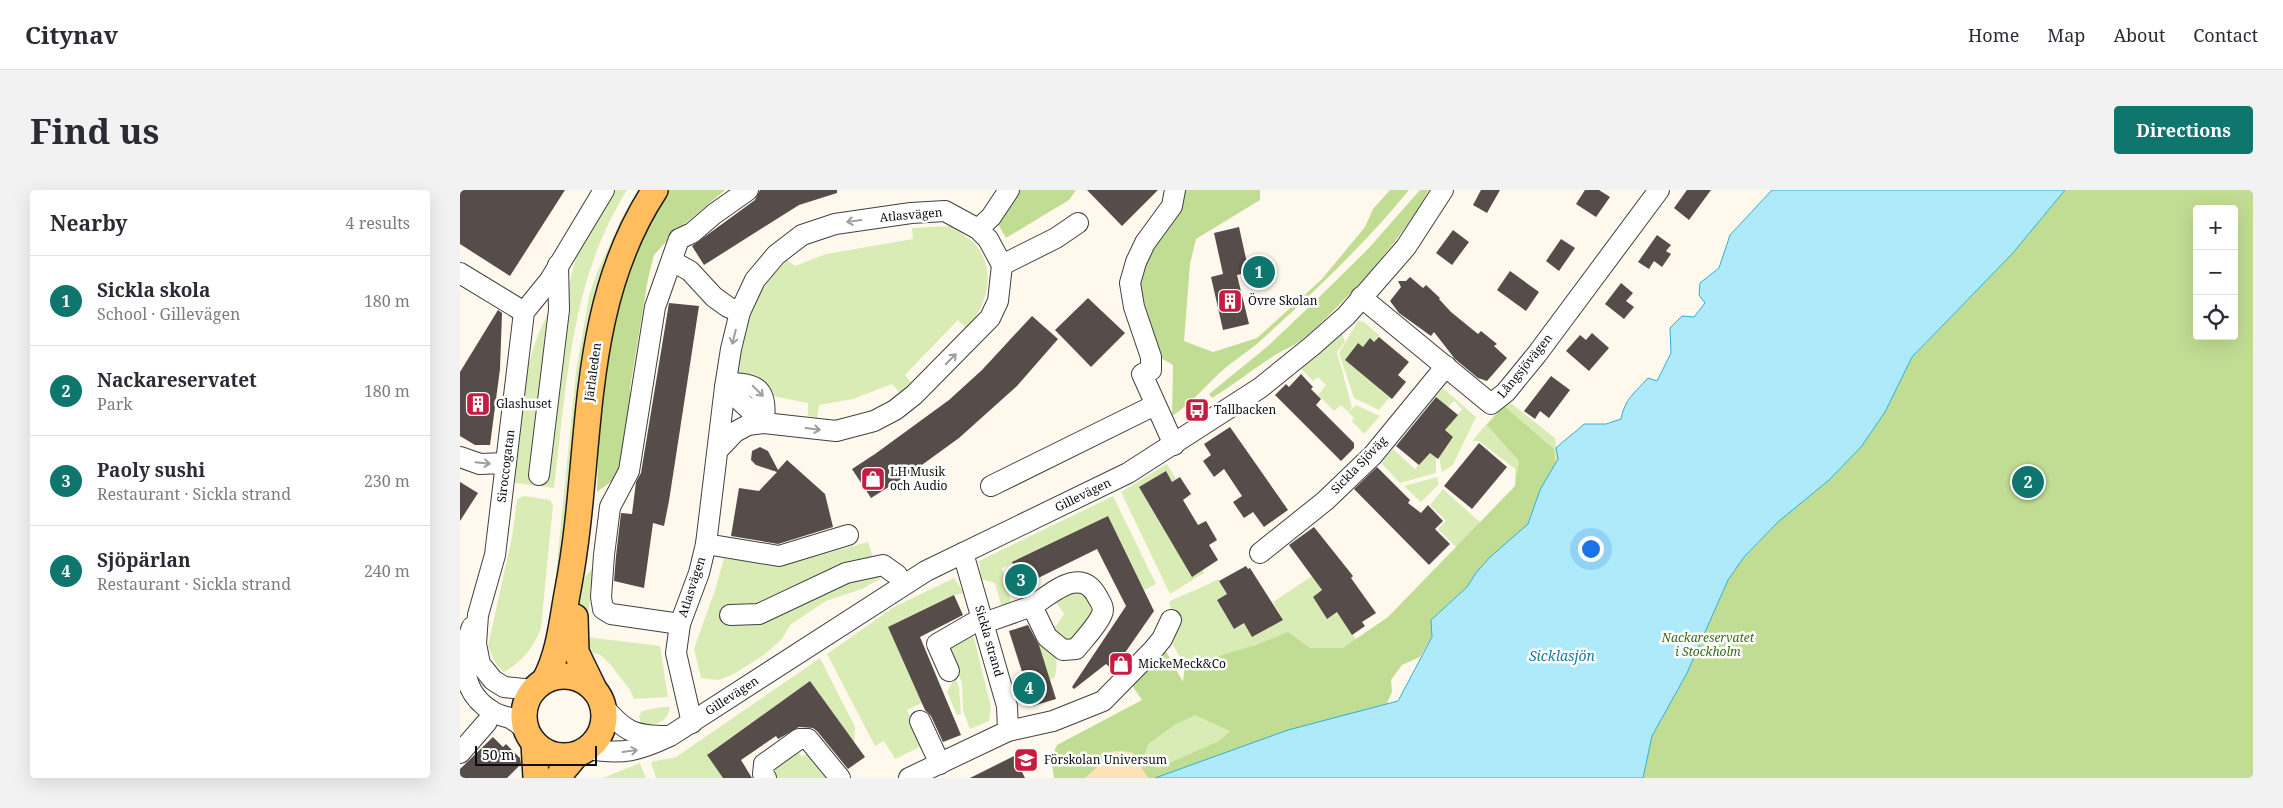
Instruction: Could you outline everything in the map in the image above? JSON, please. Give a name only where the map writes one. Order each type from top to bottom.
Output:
[{"type":"main road","name":"Järlaleden","points":[[539,685],[558,650],[573,564],[590,394],[601,321],[618,261],[638,215],[655,190]]},
{"type":"main road","name":"Järlaleden","points":[[573,564],[576,652],[598,696]]},
{"type":"main road","points":[[536,778],[530,736],[523,715],[526,702],[539,685],[562,675],[579,678],[598,696],[605,718],[602,730],[596,740],[557,778]]},
{"type":"main road","points":[[530,736],[546,752],[560,756],[582,752]]},
{"type":"street","points":[[460,273],[524,312],[550,280],[604,190]]},
{"type":"street","points":[[680,624],[610,614],[603,609],[601,597],[610,507],[629,472],[655,306],[679,240],[692,233],[714,214],[748,190]]},
{"type":"street","points":[[978,229],[991,217],[1009,190]]},
{"type":"street","points":[[1174,446],[1142,374],[1151,370],[1151,357],[1134,307],[1130,283],[1142,249],[1172,206],[1175,190]]},
{"type":"street","name":"Gillevägen","points":[[582,752],[621,752],[642,749],[670,736],[926,570],[1128,473],[1247,406],[1346,316],[1361,296],[1406,247],[1443,190]]},
{"type":"street","name":"Långsjövägen","points":[[1361,296],[1491,404],[1497,401],[1537,354],[1658,190]]},
{"type":"street","name":"Atlasvägen","points":[[692,723],[676,653],[680,624],[699,573],[706,544],[731,349],[740,312],[755,280],[776,255],[802,234],[835,224],[911,213],[945,211],[978,229],[988,239],[1002,265]]},
{"type":"street","points":[[719,441],[748,425],[764,423],[836,431],[874,421],[894,410],[914,395],[990,318],[998,301],[1002,265],[1056,238],[1078,223]]},
{"type":"street","points":[[672,261],[690,271],[714,297],[728,307],[740,312]]},
{"type":"street","points":[[539,476],[559,310],[558,265]]},
{"type":"street","name":"Siroccogatan","points":[[524,312],[495,555],[478,614],[466,638],[468,665],[466,683],[476,699],[492,712],[512,719],[530,736]]},
{"type":"street","name":"Sickla Sjöväg","points":[[1260,553],[1325,500],[1372,454],[1446,366]]},
{"type":"street","points":[[725,385],[764,423]]},
{"type":"street","points":[[991,486],[1155,405]]},
{"type":"street","points":[[460,457],[480,464],[506,463]]},
{"type":"street","points":[[706,544],[779,556],[848,535]]},
{"type":"street","name":"Sickla strand","points":[[964,553],[1008,706],[1008,731]]},
{"type":"street","points":[[730,615],[759,614],[846,573],[883,565],[897,575],[904,585]]},
{"type":"street","points":[[949,671],[937,644],[983,620],[1032,606]]},
{"type":"street","points":[[909,778],[1008,731],[1053,721],[1103,701],[1153,650],[1162,639],[1171,620]]},
{"type":"street","points":[[468,665],[504,687],[539,685]]},
{"type":"street","points":[[598,696],[616,720],[629,731],[649,736],[670,736]]},
{"type":"street","points":[[920,721],[940,764]]},
{"type":"street","points":[[460,753],[487,722]]},
{"type":"street","points":[[766,778],[763,774],[764,764],[799,739],[808,739],[840,778]]},
{"type":"green space","points":[[616,190],[627,190],[608,225],[593,260],[574,334],[554,488],[515,483],[520,417],[527,374],[539,332],[549,312],[531,478],[549,480],[569,285],[577,251]]},
{"type":"green space","points":[[638,190],[645,190],[638,200],[558,613],[550,634],[576,372],[589,296],[596,275],[622,217]]},
{"type":"green space","points":[[666,190],[725,190],[676,231],[654,255],[648,279],[630,388],[630,423],[624,463],[616,478],[597,492],[598,452],[610,317],[641,240]]},
{"type":"green space","points":[[1018,190],[1076,190],[1069,200],[1006,238],[998,224]]},
{"type":"green space","points":[[1182,190],[1260,190],[1260,200],[1196,239],[1190,264],[1184,341],[1213,352],[1257,338],[1321,280],[1365,227],[1373,209],[1390,190],[1409,190],[1356,250],[1318,287],[1259,342],[1227,366],[1192,400],[1172,416],[1173,365],[1161,358],[1136,280]]},
{"type":"green space","points":[[1420,190],[1429,190],[1404,229],[1356,288],[1321,323],[1300,341],[1272,357],[1212,398],[1209,394],[1268,346],[1368,249]]},
{"type":"green space","name":"Nackareservatet i Stockholm","points":[[2065,190],[2253,190],[2253,778],[1643,778],[1652,736],[1687,673],[1728,580],[1744,557],[1778,522],[1861,447],[1885,412],[1912,357],[2012,254]]},
{"type":"green space","points":[[951,226],[973,242],[981,252],[988,274],[985,297],[980,309],[967,329],[958,320],[905,375],[912,384],[900,393],[892,384],[853,399],[819,405],[817,418],[808,416],[808,403],[772,396],[760,379],[736,374],[740,343],[751,312],[767,283],[786,259],[795,266],[826,254],[913,239],[912,228]]},
{"type":"green space","points":[[1358,321],[1364,322],[1380,336],[1374,342],[1370,339],[1363,347],[1358,343],[1345,360],[1390,397],[1379,410],[1354,398],[1339,353]]},
{"type":"green space","points":[[1342,333],[1345,342],[1337,352],[1352,407],[1348,412],[1341,405],[1334,411],[1318,395],[1326,385],[1318,377],[1313,381],[1300,368]]},
{"type":"green space","points":[[1443,388],[1476,417],[1453,465],[1442,472],[1439,457],[1453,437],[1445,430],[1462,409],[1454,401],[1448,407],[1436,397]]},
{"type":"green space","points":[[1507,400],[1555,438],[1558,459],[1504,543],[1444,605],[1430,632],[1155,778],[1109,741],[1183,682],[1185,666],[1170,640],[1176,622],[1169,602],[1218,579],[1227,594],[1217,600],[1234,629],[1241,625],[1243,621],[1252,637],[1283,620],[1273,602],[1312,576],[1322,590],[1313,597],[1327,619],[1337,612],[1356,639],[1388,617],[1457,548],[1438,529],[1446,521],[1430,505],[1443,489],[1481,523],[1515,486],[1515,469],[1479,441],[1472,441]]},
{"type":"green space","points":[[1356,405],[1380,416],[1364,434],[1352,421],[1354,418],[1348,412]]},
{"type":"green space","points":[[1504,406],[1554,449],[1555,464],[1540,490],[1528,524],[1476,573],[1467,587],[1431,620],[1432,637],[1420,657],[1402,665],[1391,680],[1392,692],[1384,710],[1177,778],[1054,778],[1051,758],[1057,745],[1142,700],[1129,681],[1164,648],[1183,682],[1185,666],[1256,645],[1288,632],[1310,648],[1343,648],[1388,617],[1515,486],[1519,461],[1487,425]],"holes":[[[1195,715],[1230,731],[1219,741],[1158,768],[1144,756],[1148,744],[1176,724]]]},
{"type":"green space","points":[[1393,449],[1415,469],[1430,453],[1436,457],[1436,473],[1400,483],[1381,463]]},
{"type":"green space","points":[[1167,464],[1176,479],[1172,482],[1166,472],[1193,576],[1203,570],[1204,573],[1170,594],[1121,492]]},
{"type":"green space","points":[[1437,477],[1439,484],[1421,502],[1404,486]]},
{"type":"green space","points":[[524,496],[550,500],[553,505],[541,628],[535,641],[521,660],[503,672],[495,662],[488,646],[512,537],[517,499]]},
{"type":"green space","points":[[1113,496],[1156,584],[1144,590],[1108,516],[1002,568],[1013,609],[1003,612],[995,583],[981,579],[979,561]]},
{"type":"green space","points":[[868,542],[880,579],[862,589],[826,601],[790,625],[782,639],[764,655],[734,674],[719,680],[701,678],[694,649],[724,558],[765,565],[788,564]]},
{"type":"green space","points":[[593,568],[586,637],[660,646],[668,697],[634,699],[630,690],[610,664],[599,654],[592,653],[582,645],[579,615],[580,594],[587,575]]},
{"type":"green space","points":[[954,578],[964,593],[954,595],[888,627],[922,703],[907,710],[922,746],[895,759],[884,741],[875,746],[827,654],[894,607]]},
{"type":"green space","points":[[1075,587],[1096,607],[1074,645],[1060,641],[1052,625],[1056,626],[1064,614],[1056,602]]},
{"type":"green space","points":[[973,634],[991,707],[989,721],[970,729],[963,711],[962,683],[946,647]]},
{"type":"green space","points":[[1047,641],[1055,654],[1056,662],[1055,677],[1050,680],[1038,644]]},
{"type":"green space","points":[[820,658],[855,727],[854,743],[810,681],[707,755],[723,778],[656,778],[651,762],[676,757]]},
{"type":"green space","points":[[955,677],[959,687],[961,714],[957,715],[947,692]]},
{"type":"green space","points":[[670,707],[663,720],[655,724],[641,724],[639,716],[642,711]]},
{"type":"green space","points":[[796,748],[802,757],[810,751],[828,776],[826,778],[773,778],[766,770]]},
{"type":"green space","points":[[640,763],[646,778],[603,778]]},
{"type":"sand","points":[[1114,751],[1132,752],[1148,778],[1085,778]]},
{"type":"water","name":"Sicklasjön","points":[[1772,190],[2065,190],[2012,254],[1912,357],[1885,412],[1861,447],[1829,480],[1778,522],[1744,557],[1728,580],[1687,673],[1652,736],[1643,778],[1155,778],[1288,730],[1398,701],[1432,637],[1431,620],[1467,587],[1489,558],[1528,524],[1540,490],[1558,459],[1556,448],[1584,424],[1606,424],[1621,419],[1628,401],[1648,378],[1657,381],[1671,353],[1670,328],[1682,316],[1694,317],[1705,303],[1699,295],[1700,283],[1719,268],[1730,235]]},
{"type":"building","points":[[460,190],[565,190],[510,276],[460,244]]},
{"type":"building","points":[[760,190],[837,190],[837,193],[799,205],[704,265],[692,246],[755,200]]},
{"type":"building","points":[[1087,190],[1158,190],[1122,226]]},
{"type":"building","points":[[1481,190],[1500,190],[1487,213],[1473,205]]},
{"type":"building","points":[[1585,190],[1599,190],[1610,197],[1596,217],[1576,204]]},
{"type":"building","points":[[1687,190],[1711,190],[1689,220],[1674,208]]},
{"type":"building","name":"Övre Skolan","points":[[1239,227],[1249,272],[1237,275],[1249,324],[1223,330],[1211,277],[1223,274],[1214,233]]},
{"type":"building","points":[[1453,230],[1469,242],[1452,265],[1436,253]]},
{"type":"building","points":[[1657,235],[1671,245],[1666,251],[1671,254],[1662,267],[1654,261],[1649,269],[1638,262]]},
{"type":"building","points":[[1561,239],[1575,248],[1559,271],[1546,261]]},
{"type":"building","points":[[1510,271],[1539,292],[1526,311],[1497,290]]},
{"type":"building","points":[[1410,277],[1423,288],[1426,285],[1451,312],[1478,334],[1481,331],[1497,344],[1494,346],[1507,358],[1487,381],[1478,378],[1455,359],[1434,332],[1431,336],[1399,313],[1390,301],[1401,287],[1398,281],[1406,281]]},
{"type":"building","points":[[1621,283],[1633,293],[1626,301],[1634,307],[1624,319],[1605,304]]},
{"type":"building","points":[[1088,298],[1125,333],[1091,367],[1055,330]]},
{"type":"building","points":[[669,303],[699,306],[669,501],[664,526],[653,523],[644,588],[614,581],[616,556],[621,513],[632,514],[636,482],[641,473]]},
{"type":"building","name":"Glashuset","points":[[498,310],[502,313],[500,369],[490,445],[475,445],[460,436],[460,372]]},
{"type":"building","points":[[1032,316],[1058,339],[1017,386],[959,438],[908,475],[871,498],[852,469],[949,400],[982,370]]},
{"type":"building","points":[[1592,333],[1609,348],[1589,371],[1566,351],[1580,335],[1586,340]]},
{"type":"building","points":[[1379,337],[1409,362],[1398,375],[1406,382],[1392,399],[1345,360],[1358,343],[1363,347],[1370,338],[1374,342]]},
{"type":"building","points":[[1301,374],[1313,387],[1311,389],[1321,399],[1316,405],[1354,443],[1354,448],[1341,461],[1275,395],[1286,384],[1289,387]]},
{"type":"building","points":[[1551,376],[1570,390],[1549,418],[1540,411],[1535,419],[1524,411]]},
{"type":"building","points":[[1436,397],[1458,415],[1445,430],[1453,437],[1438,459],[1430,453],[1419,465],[1396,446]]},
{"type":"building","points":[[1230,427],[1288,510],[1264,527],[1253,512],[1244,518],[1233,502],[1242,496],[1224,469],[1214,477],[1203,461],[1211,455],[1204,444]]},
{"type":"building","points":[[1479,443],[1507,467],[1472,509],[1444,486]]},
{"type":"building","points":[[760,447],[768,451],[778,470],[787,460],[825,494],[833,527],[778,544],[731,536],[739,488],[759,491],[777,472],[756,465],[751,460],[752,451]]},
{"type":"building","points":[[1377,467],[1410,500],[1408,503],[1421,513],[1428,505],[1443,521],[1435,529],[1450,544],[1429,565],[1354,489]]},
{"type":"building","points":[[1166,471],[1172,482],[1180,477],[1191,494],[1183,500],[1198,525],[1206,521],[1217,540],[1209,545],[1218,560],[1192,577],[1139,487]]},
{"type":"building","points":[[460,482],[478,493],[460,521]]},
{"type":"building","points":[[1108,516],[1154,611],[1113,670],[1106,664],[1074,689],[1072,687],[1126,606],[1097,549],[1024,585],[1012,562]]},
{"type":"building","points":[[1314,527],[1353,576],[1351,578],[1376,613],[1362,622],[1365,626],[1352,635],[1337,612],[1327,619],[1313,597],[1322,590],[1289,545]]},
{"type":"building","points":[[1246,566],[1248,569],[1250,568],[1283,620],[1252,637],[1244,623],[1234,629],[1217,600],[1227,594],[1219,581]]},
{"type":"building","points":[[954,595],[963,615],[920,637],[961,735],[943,742],[931,716],[925,710],[888,627]]},
{"type":"building","points":[[1028,625],[1039,645],[1056,699],[1033,706],[1009,631]]},
{"type":"building","points":[[810,681],[865,757],[848,769],[817,731],[813,728],[799,727],[778,739],[776,736],[741,760],[752,778],[723,778],[707,755]]},
{"type":"building","points":[[493,737],[503,747],[506,744],[520,758],[521,764],[507,778],[460,778],[460,769]]},
{"type":"building","points":[[1014,756],[1025,778],[970,778]]},
{"type":"place","name":"Sickla skola","points":[[1259,272]]},
{"type":"place","name":"Övre Skolan","points":[[1230,301]]},
{"type":"place","name":"Glashuset","points":[[478,404]]},
{"type":"place","name":"Tallbacken","points":[[1197,410]]},
{"type":"place","name":"LH Musik och Audio","points":[[873,479]]},
{"type":"place","name":"Nackareservatet","points":[[2028,482]]},
{"type":"place","name":"Paoly sushi","points":[[1021,580]]},
{"type":"place","name":"MickeMeck&Co","points":[[1121,664]]},
{"type":"place","name":"Sjöpärlan","points":[[1029,688]]},
{"type":"place","name":"Förskolan Universum","points":[[1026,760]]}]
